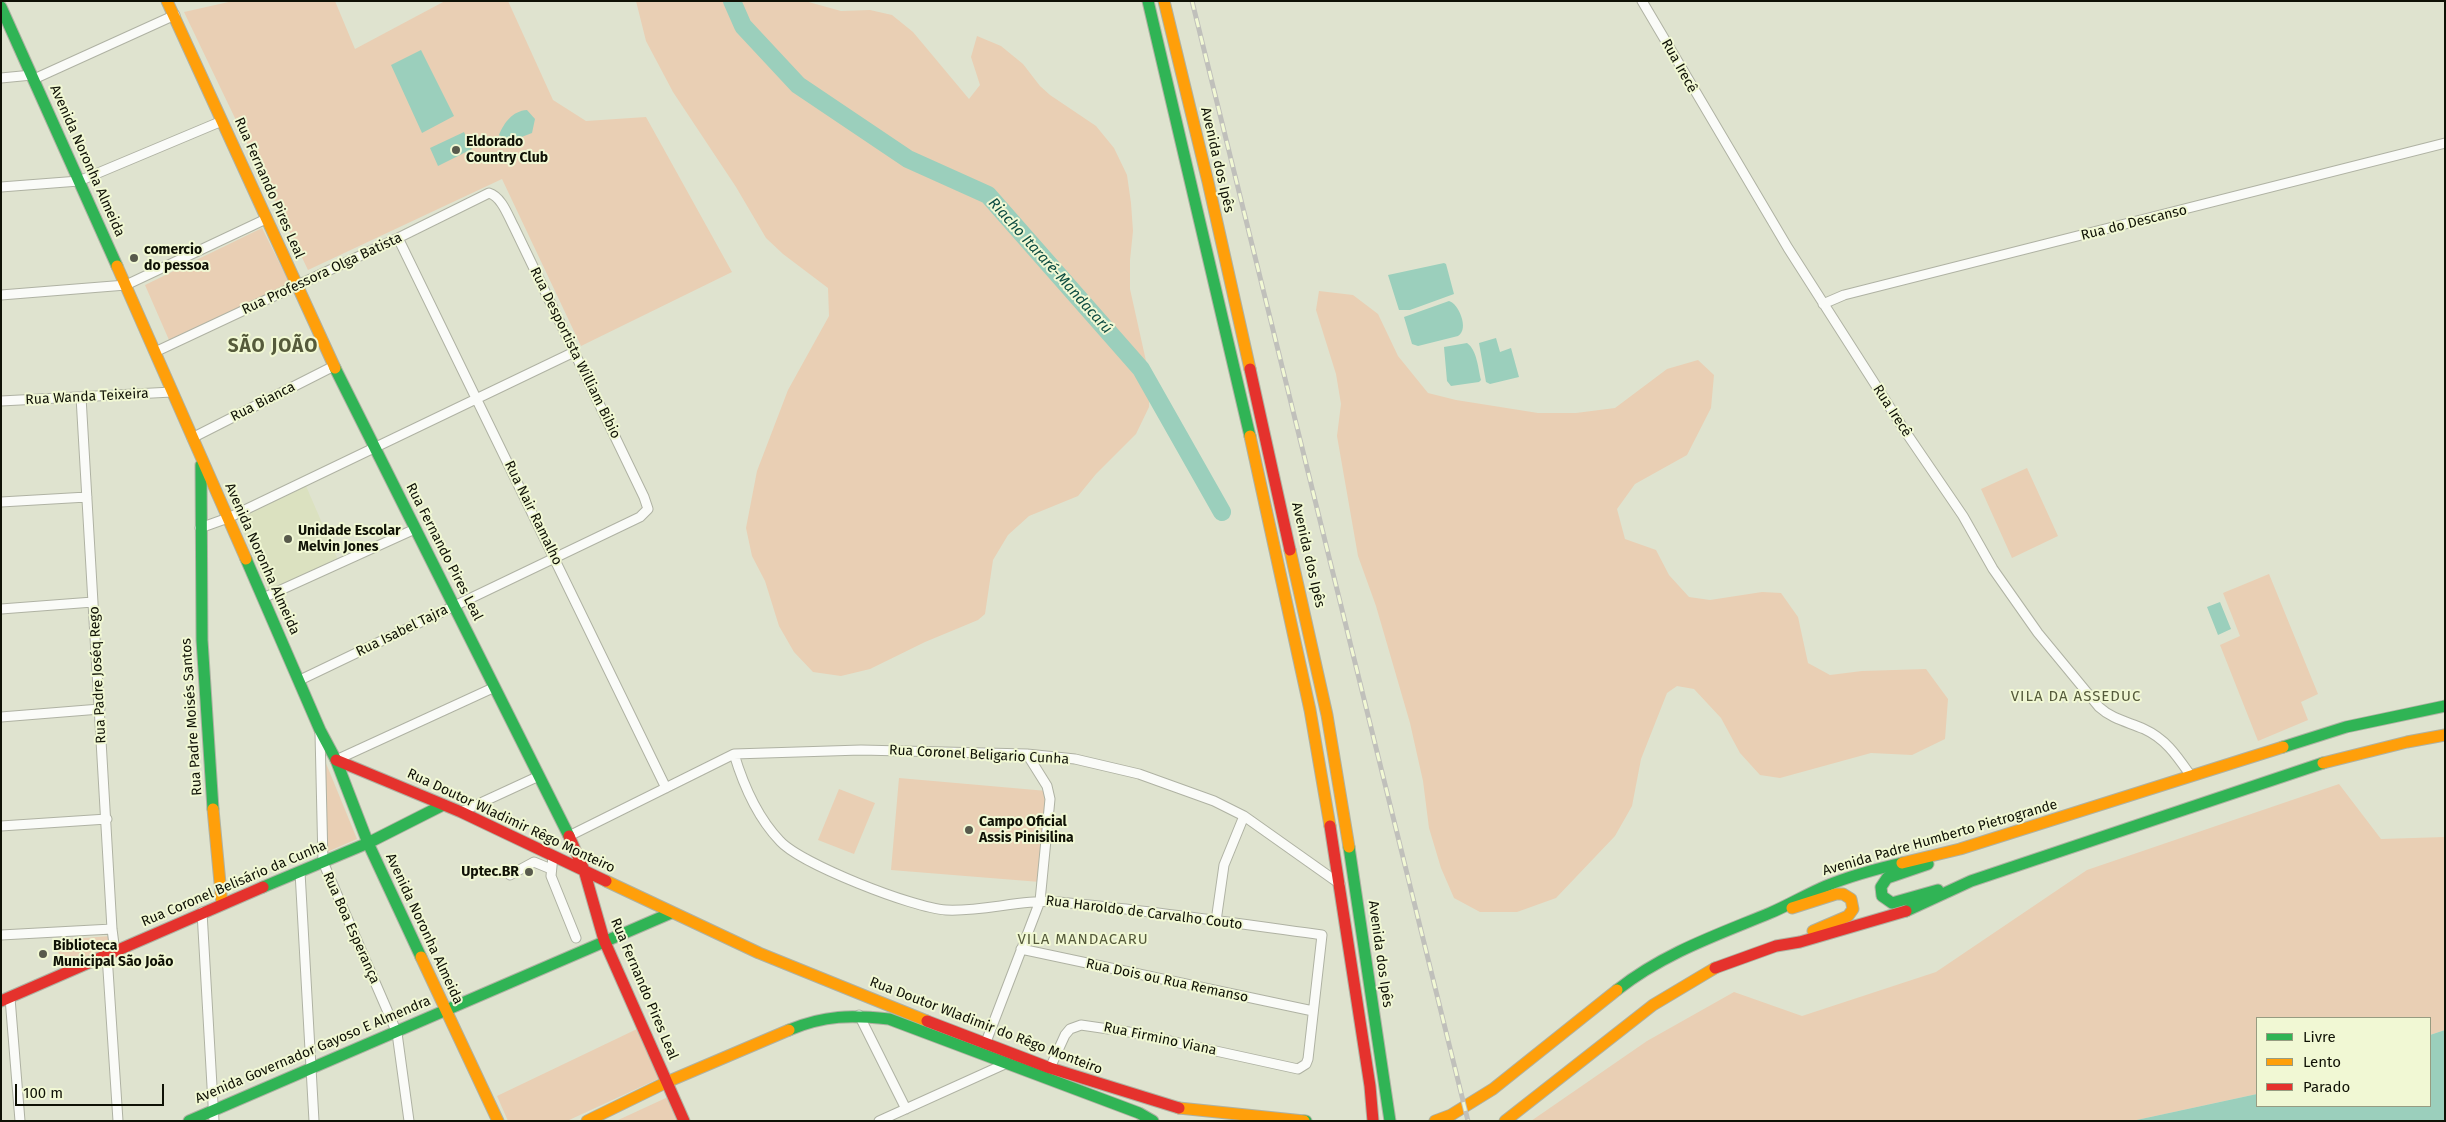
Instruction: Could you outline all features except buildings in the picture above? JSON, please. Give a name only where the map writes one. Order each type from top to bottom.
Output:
[{"type":"main road","name":"Rua Fernando Pires Leal","points":[[167,1],[334,366],[569,836],[584,870],[604,940],[684,1121]]},
{"type":"main road","name":"Avenida dos Ipês","points":[[1148,1],[1260,480],[1310,710],[1340,884],[1370,1086],[1373,1121]]},
{"type":"main road","name":"Avenida dos Ipês","points":[[1164,1],[1275,476],[1337,766],[1390,1121]]},
{"type":"main road","name":"Avenida Noronha Almeida","points":[[1,8],[126,285],[201,460],[300,680],[320,730],[336,760],[368,843],[498,1121]]},
{"type":"main road","points":[[1195,196],[1201,203],[1205,204],[1211,196]]},
{"type":"main road","points":[[1204,236],[1209,231],[1219,232]]},
{"type":"main road","name":"Rua Padre Moisés Santos","points":[[201,460],[200,528],[207,746],[222,904]]},
{"type":"main road","points":[[1260,480],[1267,482],[1275,476]]},
{"type":"main road","points":[[1267,512],[1274,506],[1282,508]]},
{"type":"main road","name":"Avenida Padre Humberto Pietrogrande","points":[[1435,1121],[1451,1115],[1493,1089],[1634,977],[1662,959],[1690,944],[1772,912],[1826,886],[1864,872],[1960,849],[2346,726],[2445,706]]},
{"type":"main road","points":[[1960,849],[1939,860],[1887,878],[1881,887],[1882,896],[1888,902],[1896,902],[1971,881],[2312,766],[2398,744],[2445,735]]},
{"type":"main road","name":"Rua Doutor Wladimir Rêgo Monteiro","points":[[336,760],[462,812],[671,913]]},
{"type":"main road","name":"Rua Coronel Belisário da Cunha","points":[[6,1000],[202,912],[368,843],[443,805]]},
{"type":"main road","points":[[1787,942],[1800,942],[1880,920],[1923,904],[1971,881]]},
{"type":"main road","points":[[1506,1121],[1639,1014],[1673,990],[1702,974],[1743,956],[1787,942],[1848,916],[1853,909],[1851,899],[1843,894],[1836,894],[1797,908],[1772,912]]},
{"type":"main road","name":"Avenida Governador Gayoso E Almendra","points":[[188,1121],[214,1115],[311,1069],[397,1033],[604,940],[671,913]]},
{"type":"main road","name":"Rua Doutor Wladimir do Rêgo Monteiro","points":[[671,913],[759,953],[875,1001],[1062,1072],[1167,1105],[1195,1111],[1304,1121]]},
{"type":"main road","points":[[586,1121],[667,1082],[798,1026],[823,1018],[859,1015],[889,1019],[1153,1121]]},
{"type":"main road","points":[[1057,1083],[1062,1072]]},
{"type":"street","name":"Rua Irecê","points":[[1642,1],[1757,199],[1823,304],[1963,516],[2017,605],[2099,707],[2109,715],[2145,730],[2167,744],[2190,776]]},
{"type":"street","points":[[1,78],[33,77],[175,15]]},
{"type":"street","points":[[1,187],[79,181],[222,121]]},
{"type":"street","name":"Rua do Descanso","points":[[1823,304],[1844,296],[2445,143]]},
{"type":"street","name":"Rua Professora Olga Batista","points":[[154,352],[398,238],[489,193]]},
{"type":"street","name":"Rua Desportista William Bibio","points":[[489,193],[493,194],[502,204],[648,506],[647,512],[640,517]]},
{"type":"street","points":[[1,295],[126,285],[266,219]]},
{"type":"street","name":"Rua Nair Ramalho","points":[[398,238],[478,398],[666,788]]},
{"type":"street","points":[[200,528],[228,518],[574,352]]},
{"type":"street","name":"Rua Bianca","points":[[192,438],[334,366]]},
{"type":"street","name":"Rua Wanda Teixeira","points":[[1,401],[172,392]]},
{"type":"street","name":"Rua Padre Joséq Rego","points":[[81,397],[107,819],[118,1121]]},
{"type":"street","points":[[1,502],[88,496]]},
{"type":"street","name":"Rua Isabel Tajra","points":[[300,680],[640,517]]},
{"type":"street","points":[[263,598],[415,530]]},
{"type":"street","points":[[1,609],[93,602]]},
{"type":"street","points":[[336,760],[495,688]]},
{"type":"street","points":[[1,716],[100,709]]},
{"type":"street","name":"Rua Boa Esperança","points":[[320,730],[323,862],[397,1033],[409,1121]]},
{"type":"street","name":"Rua Coronel Beligario Cunha","points":[[734,754],[861,750],[1027,754],[1075,759],[1139,774],[1207,798],[1244,816]]},
{"type":"street","points":[[569,836],[734,754]]},
{"type":"street","name":"Rua Haroldo de Carvalho Couto","points":[[734,754],[738,768],[766,822],[779,840],[801,857],[897,898],[931,908],[977,909],[1040,901],[1148,911],[1322,935],[1313,1011]]},
{"type":"street","points":[[986,1042],[1040,901],[1050,799],[1047,786],[1027,754]]},
{"type":"street","points":[[462,812],[539,776]]},
{"type":"street","points":[[1216,921],[1224,865],[1244,816],[1340,884]]},
{"type":"street","points":[[1,826],[107,819]]},
{"type":"street","points":[[553,856],[550,876],[576,938]]},
{"type":"street","points":[[510,875],[534,862],[551,869]]},
{"type":"street","points":[[300,872],[314,1121]]},
{"type":"street","points":[[202,912],[214,1115]]},
{"type":"street","points":[[1,935],[112,929]]},
{"type":"street","name":"Rua Dois ou Rua Remanso","points":[[1021,949],[1313,1011]]},
{"type":"street","points":[[6,1000],[20,1121]]},
{"type":"street","name":"Rua Firmino Viana","points":[[1050,1068],[1064,1035],[1070,1029],[1081,1025],[1129,1032],[1294,1069],[1302,1067],[1308,1059],[1313,1011]]},
{"type":"street","points":[[859,1015],[906,1109]]},
{"type":"street","points":[[879,1121],[1005,1064]]},
{"type":"shaded area","name":"Eldorado Country Club","points":[[233,1],[335,1],[355,49],[445,1],[508,1],[553,100],[586,121],[646,117],[732,272],[581,346],[502,179],[308,270],[184,12]]},
{"type":"shaded area","points":[[636,1],[805,1],[841,11],[870,10],[892,15],[913,32],[969,99],[980,85],[971,57],[977,36],[1001,46],[1023,64],[1040,86],[1050,95],[1096,126],[1114,148],[1127,175],[1133,231],[1130,289],[1150,379],[1149,407],[1136,434],[1096,474],[1078,496],[1029,516],[1008,535],[993,560],[985,614],[978,620],[925,642],[870,669],[841,676],[813,672],[794,652],[779,626],[765,581],[752,556],[746,528],[757,471],[788,390],[829,316],[828,288],[783,254],[766,238],[736,187],[673,92],[646,41]]},
{"type":"shaded area","points":[[421,50],[454,116],[422,133],[391,65]]},
{"type":"shaded area","points":[[527,110],[535,119],[532,133],[511,143],[503,142],[499,135],[506,122],[513,115]]},
{"type":"shaded area","points":[[464,132],[472,149],[438,166],[430,148]]},
{"type":"shaded area","points":[[262,228],[291,286],[169,340],[145,285]]},
{"type":"shaded area","points":[[1446,264],[1454,294],[1410,310],[1399,310],[1388,275]]},
{"type":"shaded area","points":[[1319,291],[1353,295],[1378,314],[1398,356],[1428,393],[1456,400],[1538,413],[1576,413],[1615,408],[1667,369],[1698,360],[1714,375],[1711,408],[1687,455],[1635,484],[1617,509],[1625,539],[1656,550],[1669,575],[1689,597],[1710,600],[1762,592],[1781,593],[1798,617],[1808,663],[1830,675],[1862,671],[1926,669],[1948,699],[1945,739],[1912,755],[1871,753],[1780,778],[1760,775],[1740,753],[1721,718],[1694,689],[1677,686],[1667,693],[1641,759],[1632,806],[1615,836],[1556,898],[1517,912],[1480,912],[1454,898],[1441,868],[1429,828],[1423,781],[1410,723],[1376,606],[1358,556],[1337,436],[1341,404],[1336,374],[1316,310]]},
{"type":"shaded area","points":[[1449,301],[1459,311],[1463,322],[1461,333],[1458,336],[1418,346],[1412,344],[1404,317]]},
{"type":"shaded area","points":[[1496,338],[1500,352],[1511,348],[1519,377],[1490,384],[1486,382],[1479,343]]},
{"type":"shaded area","points":[[1467,343],[1475,355],[1481,380],[1479,382],[1451,386],[1447,381],[1444,347]]},
{"type":"shaded area","points":[[2027,468],[2058,536],[2012,558],[1981,489]]},
{"type":"shaded area","name":"Unidade Escolar Melvin Jones","points":[[306,486],[338,560],[269,592],[238,519]]},
{"type":"shaded area","points":[[2269,574],[2318,694],[2301,702],[2308,720],[2258,741],[2220,645],[2240,636],[2223,593]]},
{"type":"shaded area","points":[[2220,602],[2231,629],[2218,635],[2207,607]]},
{"type":"shaded area","points":[[321,751],[357,839],[327,852]]},
{"type":"shaded area","name":"Campo Oficial Assis Pinisilina","points":[[899,778],[1047,791],[1040,882],[891,870]]},
{"type":"shaded area","points":[[2339,784],[2381,839],[2445,837],[2445,1030],[2431,1035],[2431,1017],[2256,1017],[2256,1094],[2132,1121],[1531,1121],[1647,1041],[1734,992],[1802,1016],[1936,972],[2087,870]]},
{"type":"shaded area","points":[[839,789],[875,803],[854,854],[818,840]]},
{"type":"shaded area","points":[[111,936],[112,951],[63,969],[55,940]]},
{"type":"shaded area","points":[[637,1029],[660,1078],[567,1121],[508,1121],[497,1096]]},
{"type":"shaded area","points":[[2445,1030],[2445,1121],[2132,1121],[2256,1094],[2256,1107],[2431,1107],[2431,1035]]},
{"type":"shaded area","points":[[668,1097],[679,1121],[616,1121]]},
{"type":"waterway","name":"Riacho Itararé-Mandacarú","points":[[732,1],[743,26],[798,85],[908,159],[988,195],[1141,369],[1222,512]]},
{"type":"railway","points":[[1192,1],[1468,1121]]},
{"type":"traffic: fast","points":[[1148,1],[1250,436]]},
{"type":"traffic: fast","points":[[1,7],[117,266]]},
{"type":"traffic: fast","points":[[335,368],[569,836]]},
{"type":"traffic: fast","points":[[201,465],[202,640],[213,809]]},
{"type":"traffic: fast","points":[[246,559],[320,730],[336,760],[368,843],[421,957]]},
{"type":"traffic: fast","points":[[2283,747],[2346,727],[2445,706]]},
{"type":"traffic: fast","points":[[1906,911],[1971,881],[2323,763]]},
{"type":"traffic: fast","points":[[263,887],[368,843],[443,805]]},
{"type":"traffic: fast","points":[[1349,847],[1390,1121]]},
{"type":"traffic: fast","points":[[1617,990],[1653,965],[1711,937],[1770,913],[1835,882],[1902,863]]},
{"type":"traffic: fast","points":[[1928,864],[1887,878],[1881,887],[1882,896],[1892,903],[1938,890]]},
{"type":"traffic: fast","points":[[189,1121],[671,913]]},
{"type":"traffic: fast","points":[[789,1030],[814,1021],[838,1017],[889,1019],[1139,1113],[1153,1121]]},
{"type":"traffic: slow","points":[[167,1],[335,368]]},
{"type":"traffic: slow","points":[[1164,1],[1208,182],[1250,369]]},
{"type":"traffic: slow","points":[[117,266],[246,559]]},
{"type":"traffic: slow","points":[[1250,436],[1310,710],[1330,826]]},
{"type":"traffic: slow","points":[[1290,550],[1327,715],[1349,847]]},
{"type":"traffic: slow","points":[[2323,763],[2407,742],[2445,735]]},
{"type":"traffic: slow","points":[[1902,863],[1960,849],[2283,747]]},
{"type":"traffic: slow","points":[[213,809],[222,904]]},
{"type":"traffic: slow","points":[[606,881],[759,953],[927,1021]]},
{"type":"traffic: slow","points":[[1792,908],[1836,894],[1843,894],[1851,899],[1853,909],[1848,916],[1813,931]]},
{"type":"traffic: slow","points":[[421,957],[498,1121]]},
{"type":"traffic: slow","points":[[1505,1121],[1653,1005],[1715,968]]},
{"type":"traffic: slow","points":[[1435,1121],[1451,1115],[1493,1089],[1617,990]]},
{"type":"traffic: slow","points":[[587,1121],[667,1082],[789,1030]]},
{"type":"traffic: slow","points":[[1179,1108],[1304,1121]]},
{"type":"traffic: jam","points":[[1250,369],[1290,550]]},
{"type":"traffic: jam","points":[[336,760],[461,812],[606,881]]},
{"type":"traffic: jam","points":[[1330,826],[1370,1086],[1373,1121]]},
{"type":"traffic: jam","points":[[569,836],[584,870],[604,940],[684,1121]]},
{"type":"traffic: jam","points":[[1,1001],[263,887]]},
{"type":"traffic: jam","points":[[1715,968],[1776,946],[1800,942],[1906,911]]},
{"type":"traffic: jam","points":[[927,1021],[1050,1068],[1179,1108]]},
{"type":"place","name":"Eldorado Country Club","points":[[456,150]]},
{"type":"place","name":"comercio do pessoa","points":[[134,258]]},
{"type":"place","name":"Unidade Escolar Melvin Jones","points":[[288,539]]},
{"type":"place","name":"Campo Oficial Assis Pinisilina","points":[[969,830]]},
{"type":"place","name":"Uptec.BR","points":[[529,872]]},
{"type":"place","name":"Biblioteca Municipal São João","points":[[43,954]]},
{"type":"district","name":"SÃO JOÃO","points":[[273,347]]},
{"type":"district","name":"VILA DA ASSEDUC","points":[[2076,697]]},
{"type":"district","name":"VILA MANDACARU","points":[[1083,940]]}]
